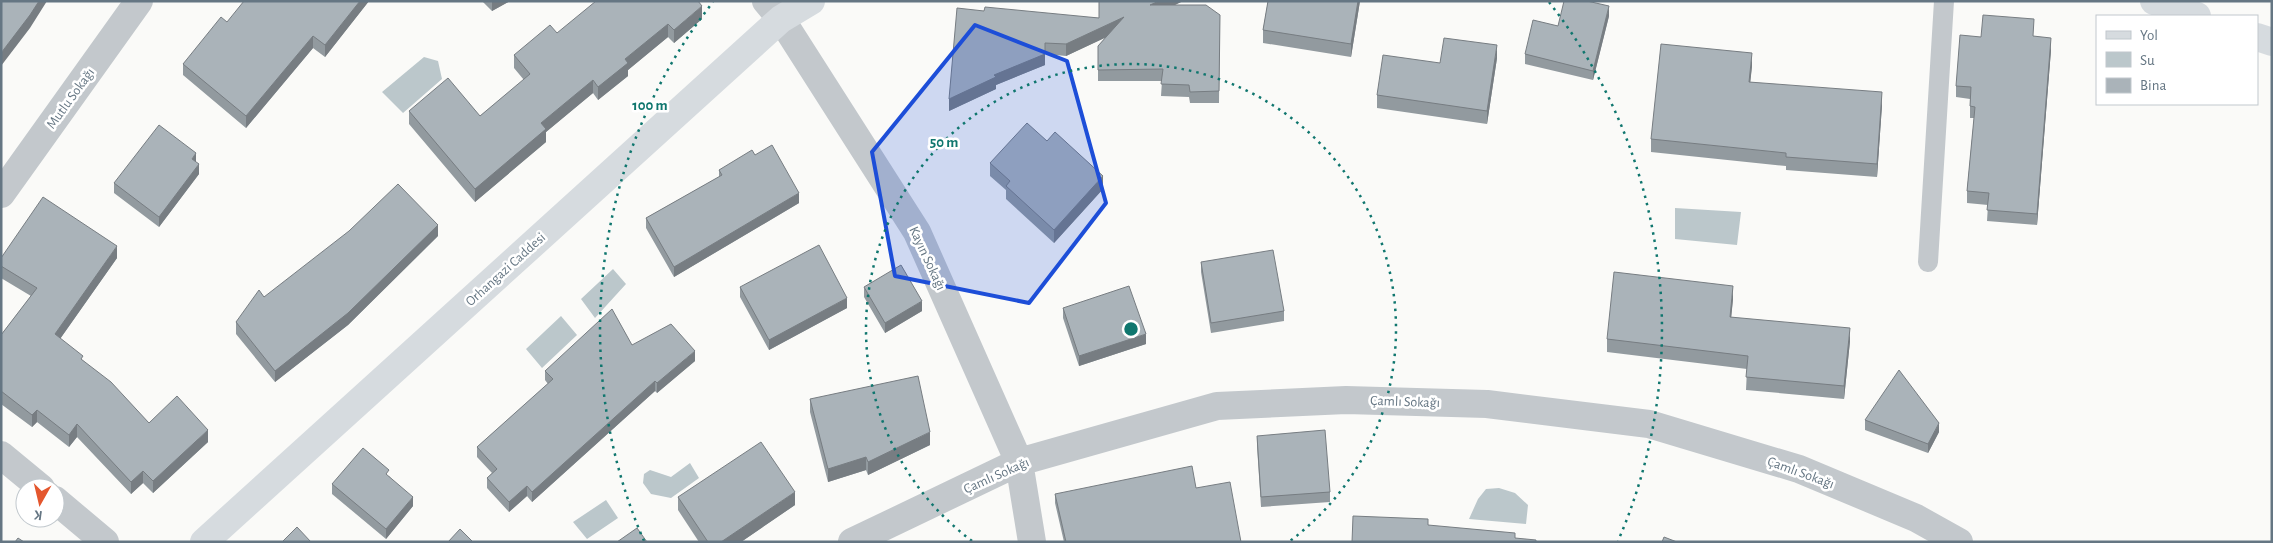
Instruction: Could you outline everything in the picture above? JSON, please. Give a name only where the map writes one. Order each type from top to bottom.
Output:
[{"type":"street","name":"Mutlu Sokağı","points":[[1,194],[139,1]]},
{"type":"street","name":"Orhangazi Caddesi","points":[[204,542],[774,10],[811,1]]},
{"type":"street","points":[[2154,1],[2194,15]]},
{"type":"street","name":"Kayın Sokağı","points":[[774,10],[918,232],[1019,462],[1032,542]]},
{"type":"street","points":[[2258,37],[2272,42]]},
{"type":"street","name":"Çamlı Sokağı","points":[[852,542],[1019,462],[1217,406],[1346,400],[1487,404],[1649,424],[1799,469],[1916,518],[1959,542]]},
{"type":"street","points":[[1,455],[28,478]]},
{"type":"street","points":[[65,508],[105,542]]},
{"type":"lane","points":[[1928,262],[1944,1]]},
{"type":"highlighted area","points":[[975,25],[1067,61],[1106,203],[1029,303],[895,276],[872,152]]},
{"type":"water","points":[[424,57],[438,61],[442,79],[403,113],[382,92]]},
{"type":"water","points":[[1675,208],[1741,212],[1737,245],[1675,239]]},
{"type":"water","points":[[613,269],[626,284],[595,318],[581,299]]},
{"type":"water","points":[[561,316],[577,335],[542,368],[526,349]]},
{"type":"water","points":[[690,463],[699,478],[671,498],[651,494],[643,483],[644,474],[650,470],[671,477]]},
{"type":"water","points":[[1499,488],[1515,493],[1528,505],[1526,524],[1469,519],[1478,499],[1486,489]]},
{"type":"water","points":[[606,500],[618,518],[587,539],[573,522]]},
{"type":"building","points":[[1,1],[39,1],[1,53]]},
{"type":"building","points":[[244,1],[360,1],[325,45],[313,36],[246,116],[183,64],[221,17],[227,22]]},
{"type":"building","points":[[596,1],[698,1],[702,6],[674,30],[668,24],[625,59],[628,63],[598,87],[593,80],[541,123],[546,129],[475,189],[409,111],[448,78],[480,116],[530,74],[514,55],[550,25],[557,33]]},
{"type":"building","points":[[1099,1],[1159,1],[1150,5],[1206,5],[1220,15],[1219,91],[1190,92],[1189,85],[1161,84],[1163,69],[1098,70],[1098,46],[1124,17],[1066,44],[1045,43],[1045,54],[994,75],[996,77],[949,99],[957,8],[984,11],[985,7],[1099,18]]},
{"type":"building","points":[[1268,1],[1358,1],[1351,44],[1263,30]]},
{"type":"building","points":[[1564,1],[1587,1],[1609,6],[1593,71],[1525,54],[1533,20],[1558,26]]},
{"type":"building","points":[[1983,15],[2034,19],[2033,36],[2051,38],[2037,214],[1987,210],[1989,193],[1967,191],[1975,107],[1970,106],[1971,87],[1956,86],[1960,35],[1981,37]]},
{"type":"building","points":[[1444,38],[1497,45],[1487,111],[1377,95],[1383,55],[1440,63]]},
{"type":"building","points":[[1661,44],[1752,53],[1749,82],[1882,92],[1877,164],[1786,157],[1786,153],[1651,139]]},
{"type":"building","points":[[1027,123],[1047,141],[1055,132],[1103,176],[1054,230],[1006,186],[1010,181],[990,163]]},
{"type":"building","points":[[159,125],[196,153],[192,159],[199,164],[159,217],[114,183]]},
{"type":"building","points":[[772,145],[799,193],[674,267],[646,218],[722,175],[719,170],[752,150],[755,155]]},
{"type":"building","points":[[398,184],[438,225],[348,313],[275,371],[236,322],[259,290],[264,297],[349,231]]},
{"type":"building","points":[[43,197],[117,246],[55,334],[83,356],[81,359],[111,382],[149,423],[177,396],[208,430],[153,481],[143,471],[131,482],[77,424],[69,435],[37,410],[32,415],[1,391],[1,335],[37,288],[1,266],[1,258]]},
{"type":"building","points":[[819,245],[847,298],[769,340],[740,287]]},
{"type":"building","points":[[1273,250],[1284,311],[1211,323],[1201,262]]},
{"type":"building","points":[[901,265],[922,301],[885,323],[864,287]]},
{"type":"building","points":[[1614,272],[1733,286],[1730,317],[1850,328],[1844,386],[1746,377],[1748,356],[1607,339]]},
{"type":"building","points":[[1129,286],[1146,334],[1079,356],[1063,308]]},
{"type":"building","points":[[612,309],[632,345],[671,324],[695,351],[657,383],[655,381],[532,492],[527,486],[509,502],[487,478],[497,469],[477,447],[553,379],[545,371]]},
{"type":"building","points":[[1899,370],[1939,423],[1928,444],[1865,420]]},
{"type":"building","points":[[918,376],[930,432],[868,462],[866,457],[828,469],[810,399]]},
{"type":"building","points":[[1325,430],[1330,492],[1261,497],[1257,436]]},
{"type":"building","points":[[761,442],[795,492],[721,542],[708,542],[678,497]]},
{"type":"building","points":[[363,448],[389,470],[386,474],[413,497],[386,529],[332,484]]},
{"type":"building","points":[[1192,466],[1196,488],[1230,482],[1241,542],[1066,542],[1055,494]]},
{"type":"building","points":[[1353,516],[1428,519],[1428,525],[1515,533],[1515,538],[1536,540],[1536,542],[1352,542]]},
{"type":"building","points":[[297,527],[311,542],[282,542]]},
{"type":"building","points":[[637,528],[647,542],[617,542]]},
{"type":"building","points":[[460,529],[473,542],[448,542]]},
{"type":"building","points":[[1664,537],[1677,542],[1662,542]]},
{"type":"building","points":[[18,538],[24,542],[15,542]]}]
